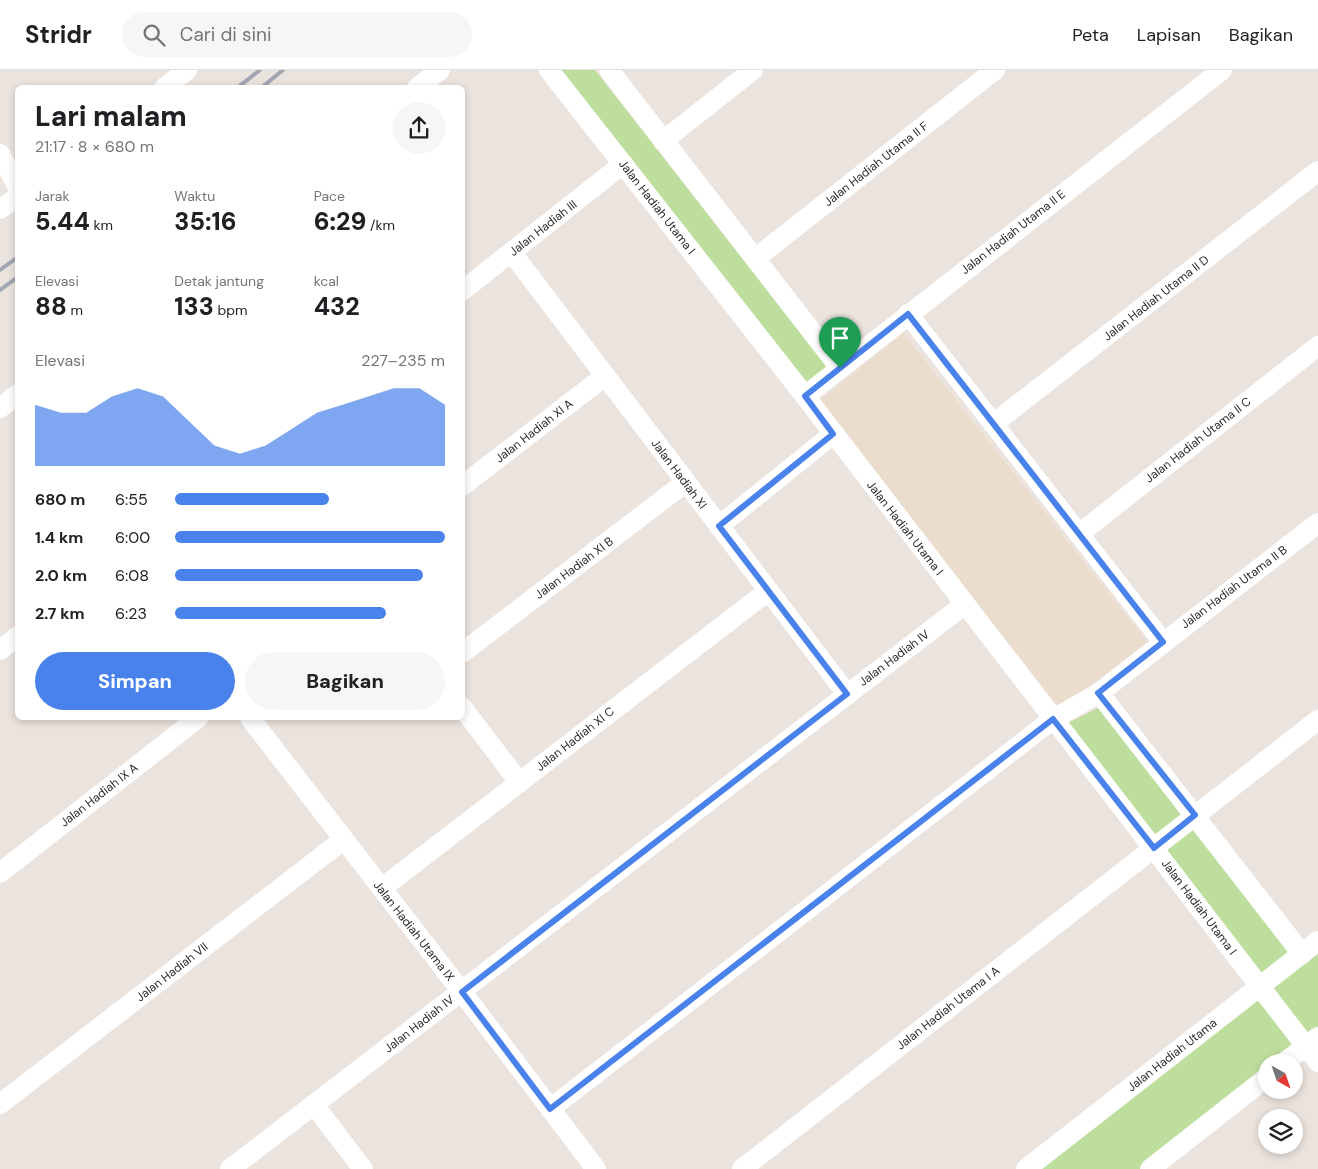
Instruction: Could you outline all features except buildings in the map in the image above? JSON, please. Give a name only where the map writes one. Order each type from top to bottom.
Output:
[{"type":"street","points":[[421,85],[440,70]]},
{"type":"street","name":"Jalan Hadiah Utama I","points":[[549,70],[805,396],[1260,986],[1312,1042],[1318,1062]]},
{"type":"street","points":[[609,70],[840,368]]},
{"type":"street","points":[[663,141],[753,70]]},
{"type":"street","name":"Jalan Hadiah Utama II F","points":[[756,258],[996,70]]},
{"type":"street","name":"Jalan Hadiah Utama II E","points":[[805,396],[1222,70]]},
{"type":"street","points":[[0,154],[15,182]]},
{"type":"street","name":"Jalan Hadiah III","points":[[465,290],[624,164]]},
{"type":"street","name":"Jalan Hadiah Utama II D","points":[[993,424],[1318,171]]},
{"type":"street","points":[[0,209],[15,199]]},
{"type":"street","name":"Jalan Hadiah XI","points":[[512,254],[847,694]]},
{"type":"street","points":[[908,314],[1163,642]]},
{"type":"street","name":"Jalan Hadiah Utama II C","points":[[1079,534],[1318,346]]},
{"type":"street","name":"Jalan Hadiah XI A","points":[[465,484],[605,376]]},
{"type":"street","points":[[0,408],[15,396]]},
{"type":"street","points":[[719,526],[833,434]]},
{"type":"street","name":"Jalan Hadiah XI B","points":[[465,651],[686,482]]},
{"type":"street","name":"Jalan Hadiah Utama II B","points":[[550,1109],[1053,719],[1098,693],[1318,523]]},
{"type":"street","name":"Jalan Hadiah XI C","points":[[382,888],[768,591]]},
{"type":"street","name":"Jalan Hadiah IV","points":[[230,1169],[965,604]]},
{"type":"street","points":[[0,650],[15,638]]},
{"type":"street","points":[[1098,693],[1302,954]]},
{"type":"street","points":[[465,710],[519,782]]},
{"type":"street","name":"Jalan Hadiah IX A","points":[[0,873],[195,720]]},
{"type":"street","name":"Jalan Hadiah Utama IX","points":[[252,720],[596,1169]]},
{"type":"street","name":"Jalan Hadiah Utama I A","points":[[742,1169],[1318,720]]},
{"type":"street","name":"Jalan Hadiah VII","points":[[0,1104],[343,840]]},
{"type":"street","name":"Jalan Hadiah Utama","points":[[1026,1169],[1318,941]]},
{"type":"street","points":[[1296,1054],[1312,1042]]},
{"type":"street","points":[[1150,1169],[1258,1084]]},
{"type":"street","points":[[314,1105],[363,1169]]},
{"type":"shaded area","points":[[903,333],[1147,642],[1060,709],[818,402]]},
{"type":"green space","points":[[557,70],[595,70],[827,367],[806,385]]},
{"type":"green space","points":[[1102,706],[1296,952],[1261,980],[1066,724]]},
{"type":"green space","points":[[1318,949],[1318,1037],[1296,1054],[1258,1054],[1258,1083],[1148,1169],[1032,1169]]},
{"type":"railway","points":[[241,85],[260,70]]},
{"type":"railway","points":[[265,85],[283,70]]},
{"type":"railway","points":[[0,270],[15,259]]},
{"type":"railway","points":[[0,290],[15,279]]},
{"type":"route","points":[[908,314],[1163,642],[1098,693],[1195,815],[1154,848],[1053,719],[550,1109],[462,992],[847,694],[719,526],[833,434],[805,396],[840,368],[908,314]]}]
